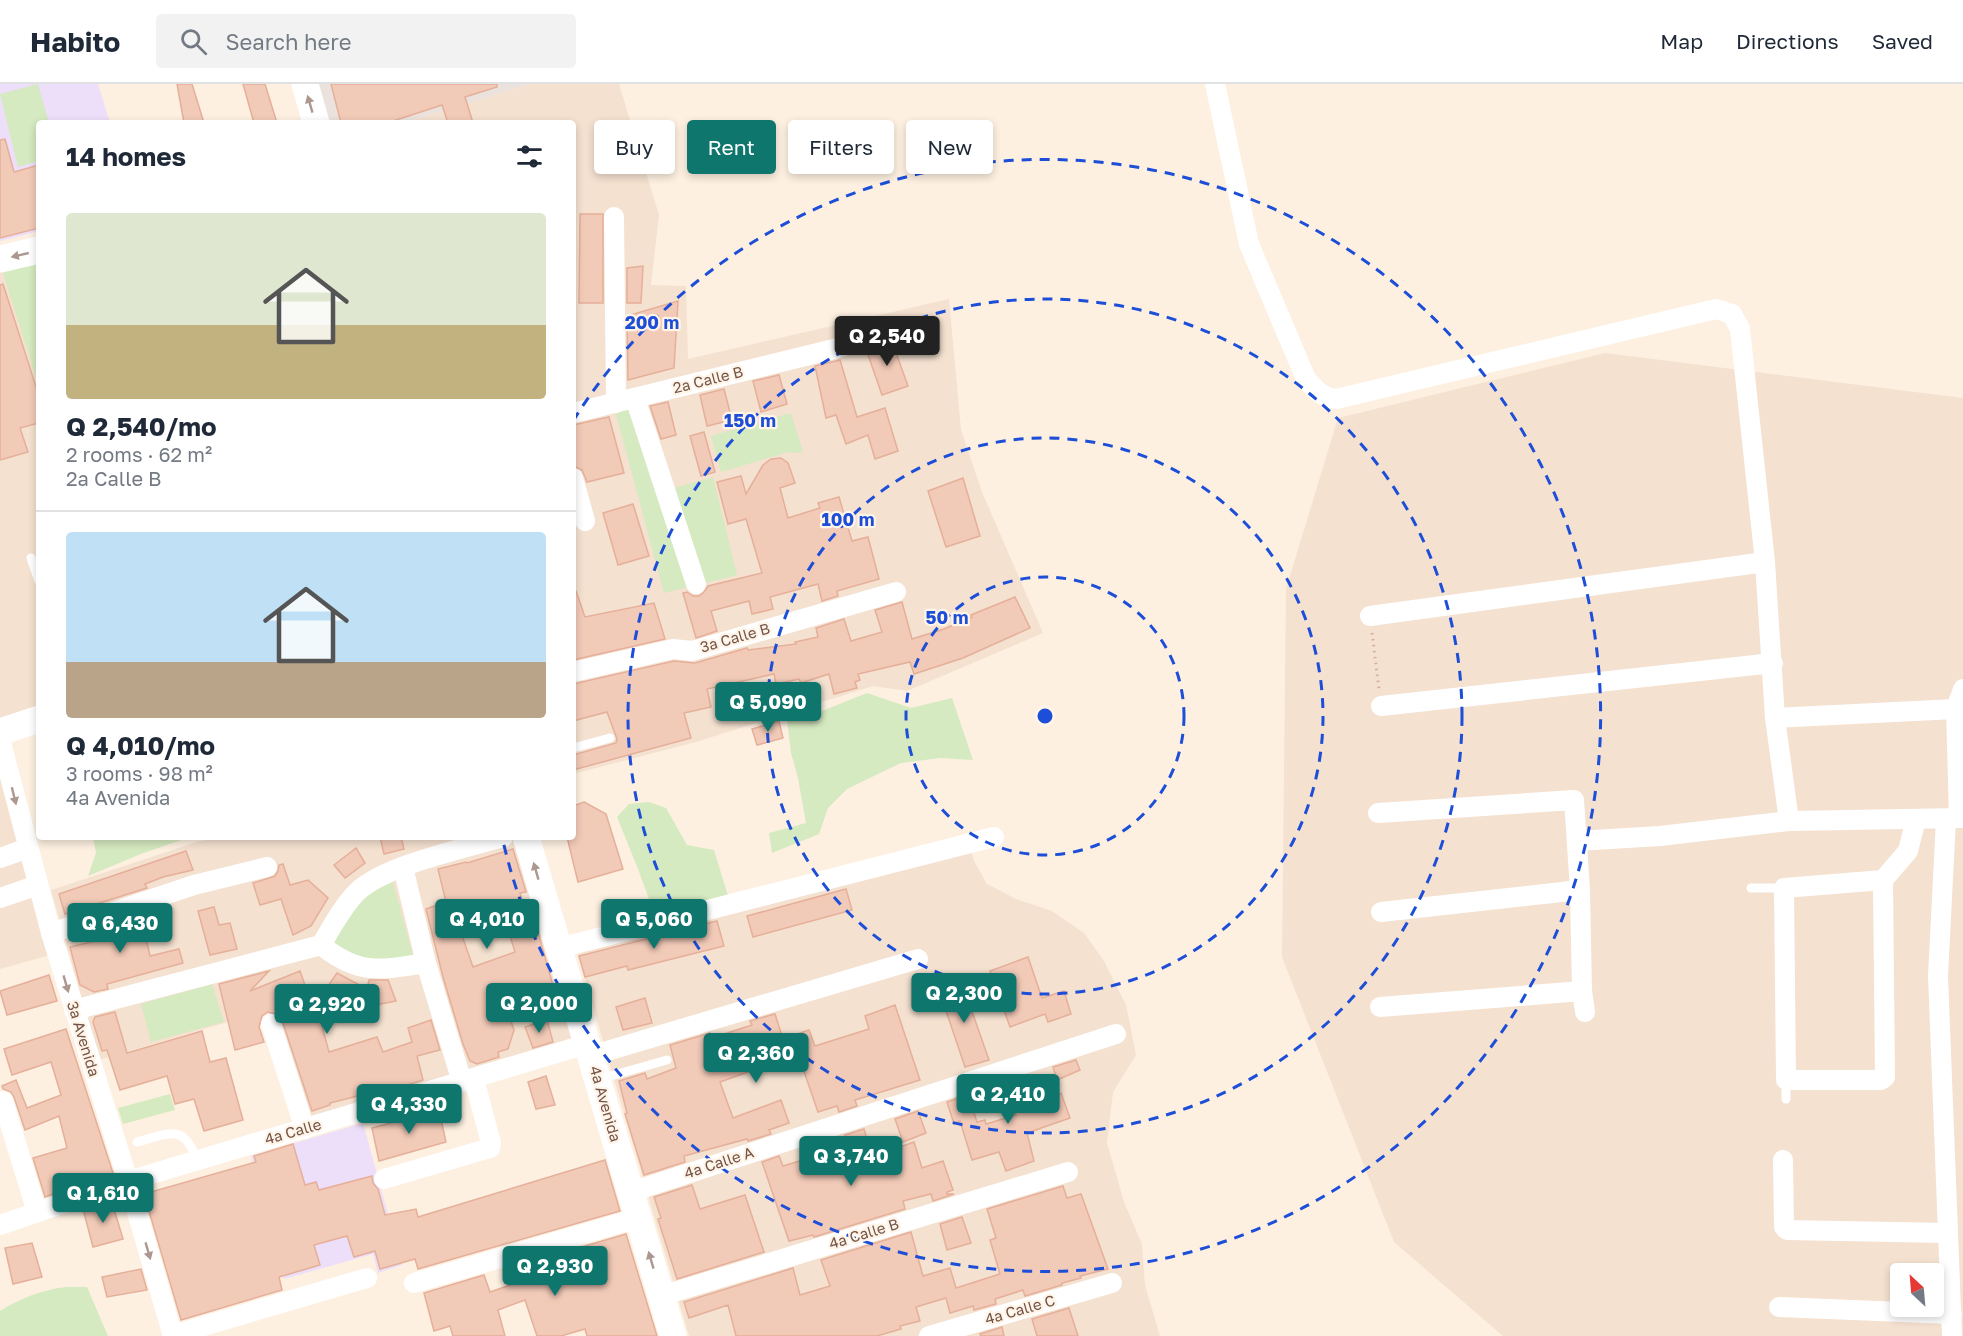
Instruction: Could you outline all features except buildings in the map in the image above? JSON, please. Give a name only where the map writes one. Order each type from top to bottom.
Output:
[{"type":"street","points":[[305,84],[315,120]]},
{"type":"street","points":[[1215,84],[1249,244],[1306,379],[1315,389],[1329,398],[1336,399],[1716,309],[1732,315],[1740,329],[1765,562],[1775,718],[1789,821]]},
{"type":"street","points":[[614,217],[615,402]]},
{"type":"street","points":[[0,259],[36,251]]},
{"type":"street","name":"2a Calle B","points":[[576,412],[842,347]]},
{"type":"street","points":[[635,398],[696,584]]},
{"type":"street","points":[[576,489],[585,521]]},
{"type":"street","points":[[1370,616],[1765,562]]},
{"type":"street","name":"3a Calle B","points":[[576,671],[674,649],[692,651],[896,592]]},
{"type":"street","points":[[1381,706],[1773,663]]},
{"type":"street","points":[[1952,1336],[1938,976],[1956,818],[1956,709],[1963,688]]},
{"type":"street","points":[[1775,718],[1956,709]]},
{"type":"street","points":[[0,732],[36,720]]},
{"type":"street","name":"3a Avenida","points":[[0,739],[51,933],[128,1181],[173,1336]]},
{"type":"street","points":[[1378,813],[1573,799],[1580,890],[1582,991],[1586,1012]]},
{"type":"street","points":[[1577,841],[1660,836],[1789,821],[1956,818]]},
{"type":"street","points":[[1883,880],[1784,888],[1786,1089],[1881,1080],[1885,1077],[1883,880],[1908,851],[1916,819]]},
{"type":"street","points":[[559,948],[993,837]]},
{"type":"street","points":[[74,1010],[321,945],[358,891],[377,878],[403,867],[493,840]]},
{"type":"street","name":"4a Avenida","points":[[527,840],[673,1336]]},
{"type":"street","points":[[0,858],[28,848]]},
{"type":"street","points":[[51,933],[194,885],[267,867]]},
{"type":"street","points":[[384,1179],[490,1148],[491,1143],[426,963],[403,867]]},
{"type":"street","points":[[0,898],[38,885]]},
{"type":"street","points":[[1381,912],[1580,890]]},
{"type":"street","points":[[321,945],[340,960],[371,970],[426,963]]},
{"type":"street","name":"4a Calle","points":[[0,1225],[196,1160],[468,1081],[592,1060],[918,959]]},
{"type":"street","points":[[1380,1007],[1582,991]]},
{"type":"street","points":[[271,1023],[305,1129]]},
{"type":"street","name":"4a Calle A","points":[[631,1192],[1116,1034]]},
{"type":"street","points":[[3,1101],[38,1212]]},
{"type":"street","points":[[1783,1160],[1784,1227],[1787,1230],[1947,1233]]},
{"type":"street","name":"4a Calle B","points":[[661,1296],[1068,1172]]},
{"type":"street","points":[[414,1283],[638,1218]]},
{"type":"street","points":[[173,1336],[367,1278]]},
{"type":"street","name":"4a Calle C","points":[[929,1336],[1112,1283]]},
{"type":"street","points":[[1779,1307],[1952,1314]]},
{"type":"lane","points":[[31,558],[36,572]]},
{"type":"lane","points":[[576,747],[610,738]]},
{"type":"lane","points":[[1751,888],[1784,888]]},
{"type":"lane","points":[[592,1060],[668,1060]]},
{"type":"lane","points":[[137,1142],[172,1133],[181,1135],[188,1140],[196,1160]]},
{"type":"path","points":[[1370,616],[1381,706]]},
{"type":"shaded area","points":[[0,84],[98,84],[109,120],[36,120],[36,232],[0,241]]},
{"type":"shaded area","points":[[316,84],[530,84],[414,120],[326,120]]},
{"type":"shaded area","points":[[530,84],[619,84],[630,120],[594,120],[594,174],[646,174],[659,215],[651,285],[686,286],[688,359],[949,299],[961,430],[982,492],[1043,633],[907,691],[873,686],[696,742],[576,773],[576,120],[414,120]]},
{"type":"shaded area","points":[[36,256],[36,712],[2,723],[0,717],[0,267]]},
{"type":"shaded area","points":[[1605,353],[1963,398],[1963,1336],[1503,1336],[1394,1242],[1282,957],[1286,589],[1338,418]]},
{"type":"shaded area","points":[[0,777],[50,955],[0,969]]},
{"type":"shaded area","points":[[516,840],[576,1039],[303,1121],[268,1010],[99,1060],[51,890],[200,841]]},
{"type":"shaded area","points":[[968,841],[974,861],[987,884],[1016,899],[1052,911],[1084,933],[1104,961],[1126,1005],[1136,1055],[1113,1092],[1107,1143],[1124,1202],[1142,1244],[1145,1285],[1160,1336],[689,1336],[575,945]]},
{"type":"shaded area","points":[[363,1123],[402,1265],[378,1273],[373,1254],[284,1279],[251,1156]]},
{"type":"green space","points":[[38,84],[48,120],[36,120],[36,162],[18,167],[0,94]]},
{"type":"green space","points":[[36,263],[36,378],[3,273]]},
{"type":"green space","points":[[645,401],[667,490],[713,477],[737,575],[664,593],[615,410]]},
{"type":"green space","points":[[791,413],[803,452],[788,452],[721,472],[711,436]]},
{"type":"green space","points":[[867,693],[911,708],[952,698],[973,760],[940,758],[901,763],[847,789],[828,808],[819,834],[772,853],[769,833],[806,823],[791,753],[787,720],[812,715]]},
{"type":"green space","points":[[649,802],[666,808],[687,845],[714,850],[729,899],[659,912],[649,899],[617,817],[629,804]]},
{"type":"green space","points":[[94,840],[181,840],[88,876],[96,853]]},
{"type":"green space","points":[[392,879],[415,963],[379,971],[317,947],[353,904]]},
{"type":"green space","points":[[212,984],[224,1022],[151,1042],[141,1004]]},
{"type":"green space","points":[[170,1094],[175,1110],[123,1124],[118,1108]]},
{"type":"green space","points":[[66,1287],[87,1287],[108,1336],[0,1336],[0,1311],[32,1295]]}]
